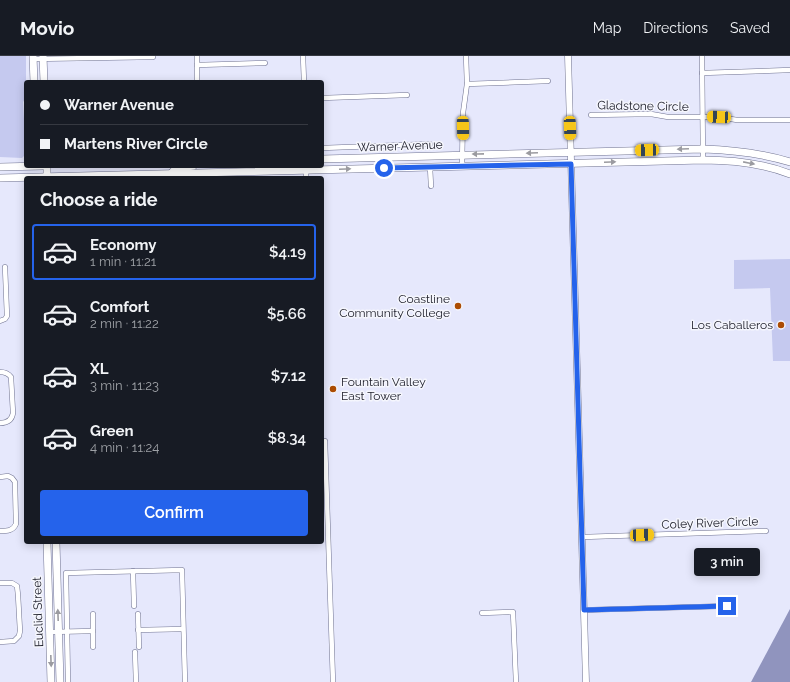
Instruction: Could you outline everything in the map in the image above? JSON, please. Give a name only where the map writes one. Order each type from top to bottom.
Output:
[{"type":"main road","points":[[43,57],[44,80]]},
{"type":"main road","points":[[33,58],[34,80]]},
{"type":"main road","name":"Warner Avenue","points":[[324,160],[463,154],[703,148],[740,151],[790,162]]},
{"type":"main road","points":[[727,160],[731,155],[758,154]]},
{"type":"main road","name":"Warner Avenue","points":[[88,176],[171,174],[237,169],[306,172],[430,166],[703,160],[747,162],[790,174]]},
{"type":"main road","points":[[0,167],[24,166]]},
{"type":"main road","points":[[171,174],[177,168]]},
{"type":"main road","name":"Warner Avenue","points":[[0,178],[24,177]]},
{"type":"main road","name":"Euclid Street","points":[[47,544],[51,682]]},
{"type":"main road","name":"Euclid Street","points":[[56,544],[60,682]]},
{"type":"street","points":[[197,56],[197,80]]},
{"type":"street","points":[[303,56],[304,80]]},
{"type":"street","points":[[462,166],[463,113],[467,84],[466,56]]},
{"type":"street","points":[[568,56],[586,682]]},
{"type":"street","points":[[702,56],[703,160]]},
{"type":"street","points":[[33,58],[153,57]]},
{"type":"street","points":[[197,65],[265,64]]},
{"type":"street","points":[[702,73],[790,70]]},
{"type":"street","points":[[467,84],[548,81]]},
{"type":"street","points":[[324,98],[407,95]]},
{"type":"street","name":"Gladstone Circle","points":[[591,115],[651,114],[668,117],[702,116],[737,120],[790,120]]},
{"type":"street","name":"Warner Avenue","points":[[324,148],[430,144]]},
{"type":"street","points":[[430,166],[431,186]]},
{"type":"street","points":[[2,320],[7,316],[5,267]]},
{"type":"street","points":[[0,372],[9,374],[12,380],[12,417],[7,422],[0,423]]},
{"type":"street","points":[[325,441],[333,682]]},
{"type":"street","points":[[0,477],[8,476],[15,482],[16,524],[14,528],[9,531],[0,531]]},
{"type":"street","name":"Coley River Circle","points":[[583,537],[766,531]]},
{"type":"street","points":[[48,562],[57,562]]},
{"type":"street","points":[[68,682],[66,573],[182,570],[185,682]]},
{"type":"street","points":[[134,571],[134,606]]},
{"type":"street","points":[[0,583],[12,583],[17,586],[20,631],[17,640],[0,642]]},
{"type":"street","points":[[584,610],[727,606]]},
{"type":"street","points":[[482,612],[513,612],[516,682]]},
{"type":"street","points":[[93,614],[93,647]]},
{"type":"street","points":[[138,614],[138,647]]},
{"type":"street","points":[[138,630],[183,629]]},
{"type":"street","points":[[50,632],[93,631]]},
{"type":"street","points":[[135,652],[136,682]]},
{"type":"shaded area","points":[[0,56],[26,56],[26,80],[24,80],[23,102],[24,156],[22,158],[0,157]]},
{"type":"shaded area","name":"Los Caballeros","points":[[790,259],[790,361],[773,361],[770,288],[734,289],[734,260]]},
{"type":"shaded area","points":[[790,609],[790,682],[751,682]]},
{"type":"place","name":"Coastline Community College","points":[[458,306]]},
{"type":"place","name":"Los Caballeros","points":[[781,325]]},
{"type":"place","name":"Fountain Valley East Tower","points":[[333,389]]},
{"type":"route","points":[[384,168],[571,164],[584,610],[727,606]]}]
